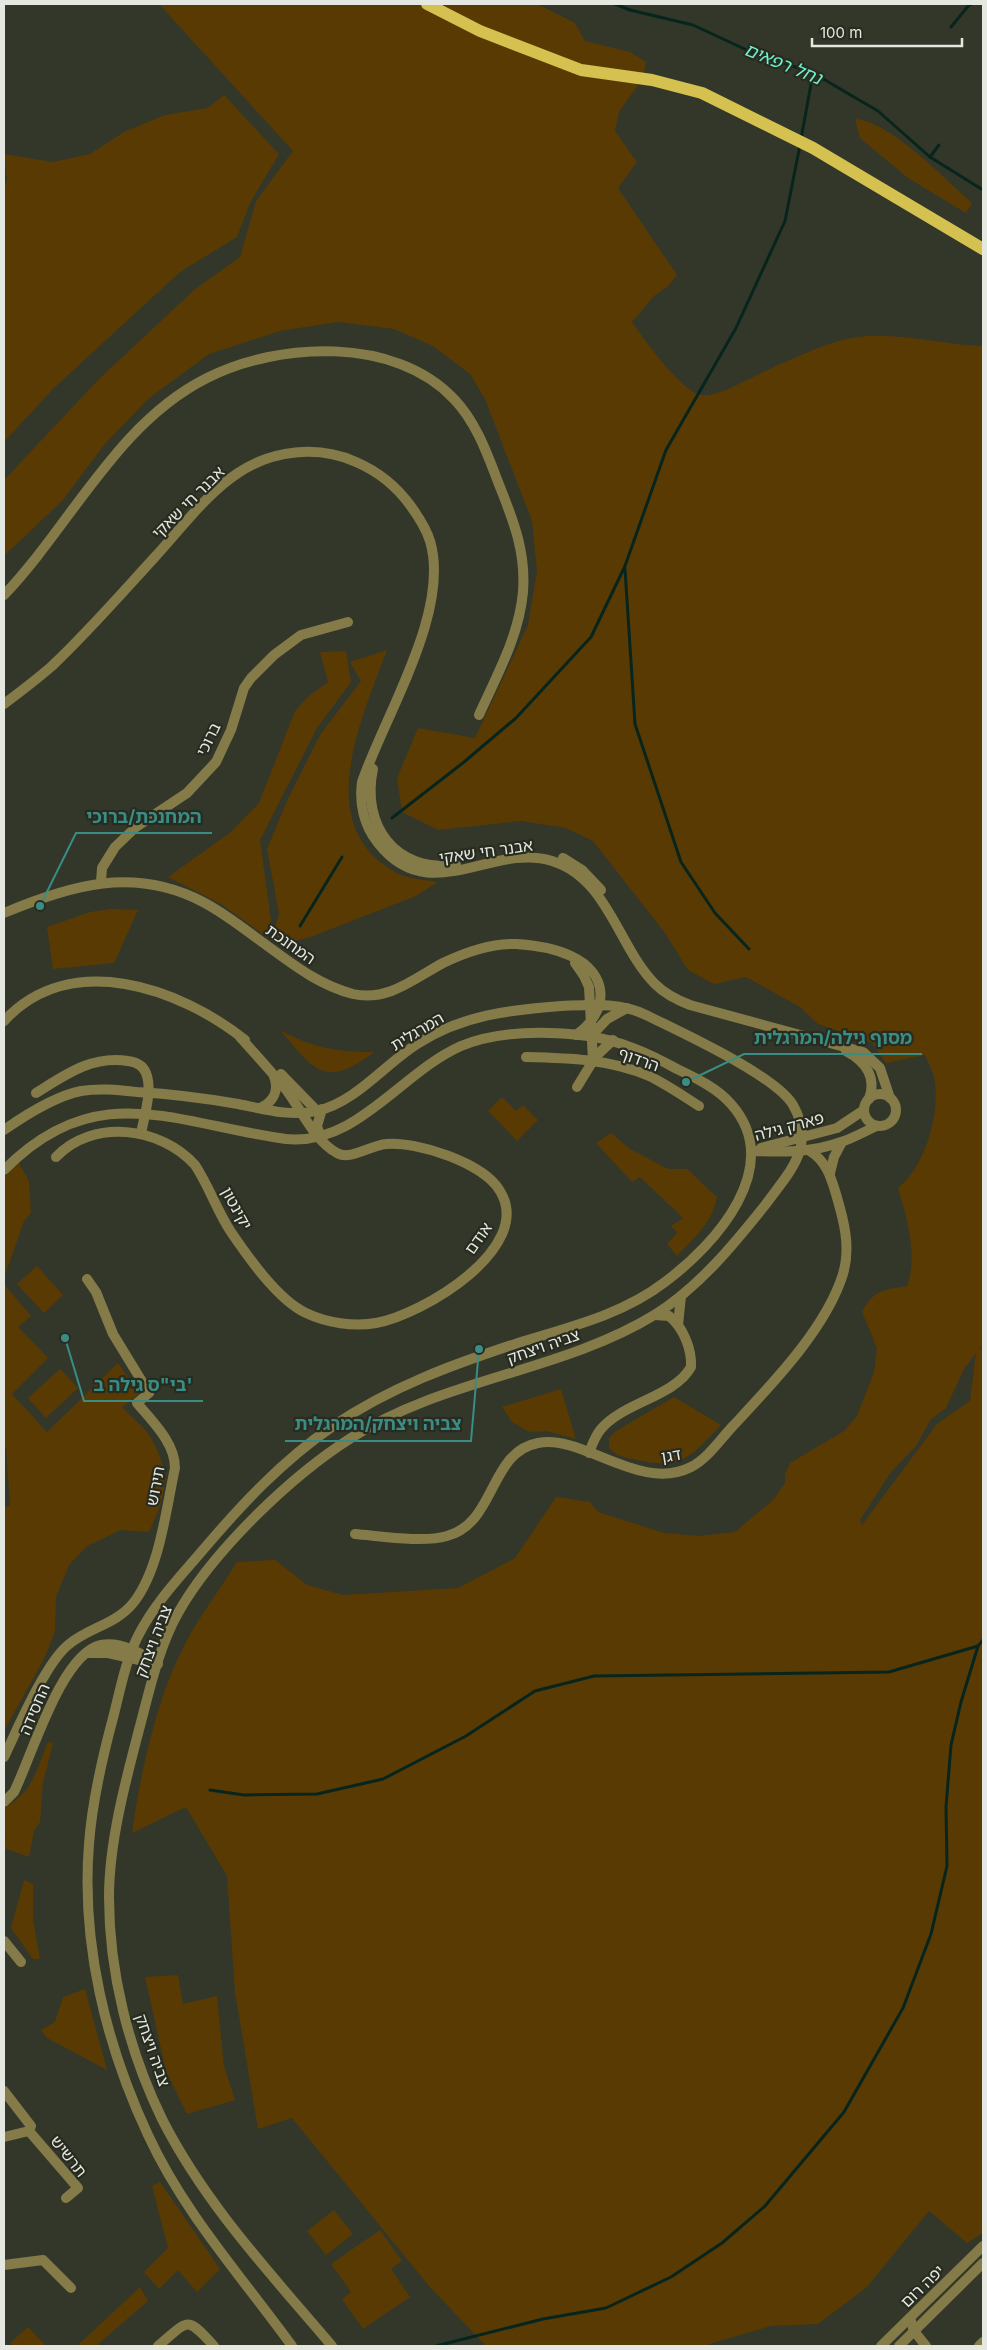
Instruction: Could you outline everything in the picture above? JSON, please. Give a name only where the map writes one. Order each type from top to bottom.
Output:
[{"type":"main road","points":[[427,4],[480,31],[581,70],[652,80],[702,93],[806,145],[983,249]]},
{"type":"street","points":[[4,595],[129,440],[165,403],[184,390],[231,367],[279,355],[339,352],[377,357],[426,378],[454,399],[476,431],[484,448],[519,538],[523,567],[520,614],[510,647],[479,715]]},
{"type":"street","name":"אבנר חי שאקי","points":[[4,704],[73,646],[202,506],[236,474],[250,466],[281,455],[314,452],[329,453],[369,468],[393,486],[420,521],[430,541],[433,556],[434,591],[431,608],[419,644],[362,782],[362,807],[373,836],[394,859],[414,870],[428,873],[460,871],[529,857],[550,860],[561,864],[585,882],[616,923],[647,976],[666,994],[690,1005],[863,1052],[876,1062],[883,1075],[890,1098]]},
{"type":"street","name":"ברוכי","points":[[101,882],[102,868],[115,847],[136,827],[187,794],[216,762],[231,730],[244,688],[274,655],[301,635],[348,622]]},
{"type":"street","name":"המחנכת","points":[[4,913],[60,891],[101,882],[160,886],[188,896],[230,919],[318,981],[358,995],[387,993],[444,962],[487,946],[515,944],[545,947],[576,958],[592,974],[600,990],[601,1005]]},
{"type":"street","points":[[563,953],[584,976],[589,987],[590,1037]]},
{"type":"street","points":[[4,1021],[22,1004],[52,988],[78,984],[116,982],[164,993],[192,1006],[240,1037],[263,1056],[320,1110],[317,1124],[320,1138]]},
{"type":"street","points":[[576,1035],[590,1023],[601,1005]]},
{"type":"street","name":"המרגלית","points":[[4,1130],[42,1107],[80,1091],[114,1089],[186,1095],[302,1113],[320,1110],[356,1091],[416,1045],[459,1024],[506,1010],[601,1005],[627,1008],[686,1035],[777,1087],[796,1111],[800,1123],[804,1150]]},
{"type":"street","points":[[590,1037],[607,1019],[627,1008]]},
{"type":"street","points":[[4,1170],[33,1144],[67,1125],[99,1115],[144,1113],[277,1138],[300,1140],[320,1138],[336,1132],[423,1069],[459,1047],[496,1037],[532,1033],[576,1035],[613,1040],[633,1047],[684,1072],[725,1098],[742,1122],[751,1151]]},
{"type":"street","points":[[240,1037],[274,1076],[320,1138],[341,1155]]},
{"type":"street","name":"הרדוף","points":[[590,1037],[593,1060]]},
{"type":"street","name":"הרדוף","points":[[577,1087],[593,1060],[613,1040]]},
{"type":"street","name":"אבנר חי שאקי","points":[[839,1046],[860,1059],[868,1070],[872,1083],[869,1099]]},
{"type":"street","name":"הרדוף","points":[[526,1056],[593,1060],[628,1068],[650,1076],[699,1106]]},
{"type":"street","points":[[36,1093],[82,1066],[116,1059],[140,1065],[146,1072],[147,1092],[141,1134],[119,1133],[85,1137],[73,1142],[56,1157]]},
{"type":"street","points":[[260,1108],[270,1103],[276,1094],[274,1076]]},
{"type":"street","points":[[880,1095],[890,1098],[895,1106],[894,1117],[889,1123],[878,1126],[868,1120],[864,1110],[869,1099],[880,1095]]},
{"type":"street","name":"פארק גילה","points":[[751,1151],[838,1128],[864,1110]]},
{"type":"street","name":"פארק גילה","points":[[751,1151],[804,1150],[842,1142],[878,1126]]},
{"type":"street","points":[[336,1132],[335,1146],[341,1155]]},
{"type":"street","name":"יקינטון","points":[[141,1134],[168,1142],[187,1156],[203,1178],[230,1231],[278,1291],[293,1306],[306,1313],[340,1323]]},
{"type":"street","points":[[830,1173],[834,1157],[842,1142]]},
{"type":"street","name":"אודם","points":[[340,1323],[356,1325],[384,1321],[411,1312],[447,1293],[480,1263],[494,1247],[503,1232],[507,1211],[502,1195],[492,1180],[472,1166],[451,1158],[395,1143],[377,1145],[348,1156],[341,1155]]},
{"type":"street","name":"צביה ויצחק","points":[[332,2346],[220,2211],[178,2148],[145,2080],[131,2040],[121,2002],[110,1923],[110,1877],[129,1770],[158,1664],[172,1626],[181,1609],[202,1580],[268,1505],[325,1456],[369,1426],[410,1407],[589,1346],[623,1332],[655,1314],[681,1296],[725,1254],[780,1186],[804,1150]]},
{"type":"street","name":"דגן","points":[[355,1534],[406,1538],[447,1537],[475,1520],[505,1465],[524,1447],[548,1442],[589,1453],[640,1471],[667,1473],[688,1468],[707,1455],[754,1403],[821,1321],[836,1292],[843,1273],[847,1247],[846,1231],[830,1173],[818,1157],[804,1150]]},
{"type":"street","name":"צביה ויצחק","points":[[292,2346],[209,2239],[176,2187],[149,2138],[129,2090],[106,2020],[91,1934],[89,1846],[100,1771],[130,1654],[147,1620],[171,1587],[240,1507],[291,1458],[334,1425],[415,1380],[615,1312],[648,1294],[689,1262],[724,1222],[746,1185],[751,1163],[751,1151]]},
{"type":"street","name":"תירוש","points":[[4,1757],[42,1682],[67,1645],[115,1620],[135,1601],[155,1557],[175,1468],[175,1456],[170,1446],[137,1403],[149,1393],[113,1334],[96,1292],[87,1279]]},
{"type":"street","points":[[678,1324],[681,1296]]},
{"type":"street","points":[[589,1453],[596,1437],[608,1422],[670,1386],[687,1373],[691,1367],[692,1357],[678,1324],[669,1316],[655,1314]]},
{"type":"street","name":"החסידה","points":[[4,1802],[14,1792],[19,1782],[58,1690],[69,1669],[96,1647],[106,1645],[158,1664]]},
{"type":"street","points":[[42,1682],[58,1690]]},
{"type":"street","name":"החסידה","points":[[4,1795],[19,1782]]},
{"type":"street","points":[[4,1942],[20,1962]]},
{"type":"street","name":"תרשיש","points":[[4,2091],[28,2120],[31,2126],[29,2131]]},
{"type":"street","name":"תרשיש","points":[[4,2137],[29,2131]]},
{"type":"street","name":"תרשיש","points":[[29,2131],[78,2188],[66,2198]]},
{"type":"street","name":"יפה רום","points":[[881,2346],[983,2246]]},
{"type":"street","points":[[4,2265],[43,2260],[71,2288]]},
{"type":"street","name":"יפה רום","points":[[899,2346],[983,2263]]},
{"type":"street","points":[[910,2318],[914,2331],[926,2346]]},
{"type":"street","points":[[158,2346],[182,2326],[189,2323],[195,2325],[214,2346]]},
{"type":"street","points":[[979,2346],[983,2342]]},
{"type":"shaded area","points":[[159,4],[537,4],[575,23],[585,41],[630,52],[646,62],[643,78],[619,112],[615,131],[637,162],[618,188],[677,275],[668,286],[654,296],[632,322],[664,364],[693,392],[702,395],[716,394],[808,352],[835,342],[858,337],[905,337],[983,346],[983,1346],[979,1349],[983,1349],[983,2233],[967,2243],[929,2211],[866,2288],[818,2324],[771,2326],[703,2346],[486,2346],[429,2286],[292,2118],[258,2129],[235,1992],[227,1876],[186,1807],[132,1833],[144,1763],[164,1692],[194,1627],[237,1562],[275,1560],[307,1585],[343,1595],[458,1588],[515,1558],[556,1497],[590,1502],[598,1512],[664,1533],[699,1536],[735,1532],[774,1499],[785,1483],[785,1474],[790,1463],[844,1431],[857,1416],[874,1372],[877,1348],[862,1312],[870,1299],[880,1292],[907,1286],[912,1263],[910,1237],[898,1188],[908,1178],[924,1152],[933,1121],[935,1106],[936,1091],[934,1077],[925,1055],[886,1063],[872,1043],[818,1024],[800,1007],[746,977],[714,984],[688,970],[665,933],[593,841],[566,828],[521,821],[438,830],[402,812],[397,778],[418,728],[475,738],[528,625],[537,571],[532,521],[485,399],[470,374],[433,346],[394,329],[338,322],[280,331],[209,354],[148,399],[104,445],[63,500],[4,556],[4,480],[99,379],[194,290],[240,257],[256,201],[293,151]],"holes":[[[976,1353],[970,1401],[937,1424],[862,1525],[860,1520],[891,1472],[916,1446],[931,1419],[946,1408],[964,1369]]]},
{"type":"shaded area","points":[[224,95],[279,154],[250,203],[237,237],[180,272],[54,388],[4,442],[4,187],[7,179],[4,154],[53,162],[90,154],[124,132],[165,115],[208,108]]},
{"type":"shaded area","points":[[855,119],[869,122],[884,130],[900,140],[932,166],[972,203],[966,213],[908,178],[860,138]]},
{"type":"shaded area","points":[[387,650],[356,738],[350,770],[349,800],[355,828],[371,853],[397,873],[417,879],[438,882],[416,896],[308,938],[284,943],[271,941],[279,914],[267,849],[287,801],[320,735],[361,681],[350,662]]},
{"type":"shaded area","points":[[346,651],[351,682],[317,728],[260,840],[271,920],[267,937],[221,904],[168,877],[231,832],[259,803],[295,711],[309,696],[328,682],[320,652]]},
{"type":"shaded area","points":[[111,909],[138,910],[114,963],[53,969],[47,927],[90,912]]},
{"type":"shaded area","points":[[280,1030],[303,1041],[325,1048],[374,1052],[357,1064],[343,1070],[332,1072],[321,1070],[302,1056]]},
{"type":"shaded area","points":[[502,1097],[516,1111],[523,1105],[538,1120],[517,1141],[488,1111]]},
{"type":"shaded area","points":[[611,1133],[630,1149],[668,1169],[687,1169],[717,1197],[707,1222],[677,1256],[667,1244],[677,1233],[671,1226],[683,1218],[640,1177],[632,1182],[596,1143]]},
{"type":"shaded area","points":[[18,1162],[29,1181],[31,1213],[24,1221],[4,1278],[4,1178]]},
{"type":"shaded area","points":[[37,1266],[63,1295],[44,1313],[17,1284]]},
{"type":"shaded area","points":[[4,1284],[31,1316],[18,1327],[48,1358],[12,1394],[47,1432],[118,1363],[139,1394],[122,1407],[142,1426],[158,1451],[162,1463],[164,1485],[163,1496],[149,1532],[121,1530],[87,1546],[69,1565],[56,1597],[55,1631],[45,1657],[4,1731],[4,1507],[10,1506],[6,1447],[4,1447]]},
{"type":"shaded area","points":[[60,1369],[78,1388],[46,1418],[28,1398]]},
{"type":"shaded area","points":[[561,1389],[576,1439],[547,1431],[529,1432],[512,1422],[502,1407]]},
{"type":"shaded area","points":[[674,1397],[721,1425],[702,1445],[685,1458],[665,1463],[653,1463],[622,1456],[609,1448],[609,1438],[616,1431]]},
{"type":"shaded area","points":[[48,1742],[53,1743],[43,1783],[40,1822],[34,1831],[29,1857],[4,1848],[4,1808],[14,1802],[28,1788]]},
{"type":"shaded area","points":[[24,1880],[33,1884],[33,1919],[40,1959],[33,1959],[11,1928]]},
{"type":"shaded area","points":[[178,1975],[183,2004],[217,1996],[224,2066],[235,2100],[187,2114],[166,2071],[145,1977]]},
{"type":"shaded area","points":[[85,1989],[107,2070],[47,2038],[41,2030],[55,2022],[63,1997]]},
{"type":"shaded area","points":[[160,2182],[220,2269],[197,2292],[178,2270],[159,2289],[144,2272],[168,2248],[152,2186]]},
{"type":"shaded area","points":[[334,2210],[353,2234],[326,2255],[307,2231]]},
{"type":"shaded area","points":[[380,2230],[402,2261],[391,2269],[410,2297],[363,2329],[342,2299],[351,2292],[331,2264]]},
{"type":"shaded area","points":[[140,2287],[148,2301],[96,2346],[77,2346]]},
{"type":"shaded area","points":[[28,2327],[46,2346],[11,2346],[11,2342]]},
{"type":"waterway","name":"נחל רפאים","points":[[615,4],[630,10],[693,25],[751,52],[813,73],[878,111],[930,157],[983,190]]},
{"type":"waterway","points":[[951,27],[969,5],[972,4]]},
{"type":"waterway","points":[[801,139],[813,73]]},
{"type":"waterway","points":[[392,818],[464,762],[516,718],[591,637],[625,566],[666,450],[736,328],[785,221],[800,145]]},
{"type":"waterway","points":[[930,157],[939,145]]},
{"type":"waterway","points":[[625,569],[635,724],[681,862],[715,913],[749,949]]},
{"type":"waterway","points":[[300,926],[342,857]]},
{"type":"waterway","points":[[436,2346],[543,2319],[606,2308],[671,2277],[722,2243],[765,2206],[844,2112],[903,2008],[931,1934],[947,1866],[946,1807],[951,1745],[961,1702],[978,1646],[983,1640]]},
{"type":"waterway","points":[[210,1790],[244,1795],[317,1794],[383,1779],[466,1736],[535,1691],[594,1676],[889,1672],[978,1646]]},
{"type":"place","name":"המחנכת/ברוכי","points":[[40,906]]},
{"type":"place","name":"מסוף גילה/המרגלית","points":[[686,1082]]},
{"type":"place","name":"בי\"ס גילה ב'","points":[[65,1338]]},
{"type":"place","name":"צביה ויצחק/המרגלית","points":[[479,1349]]}]
